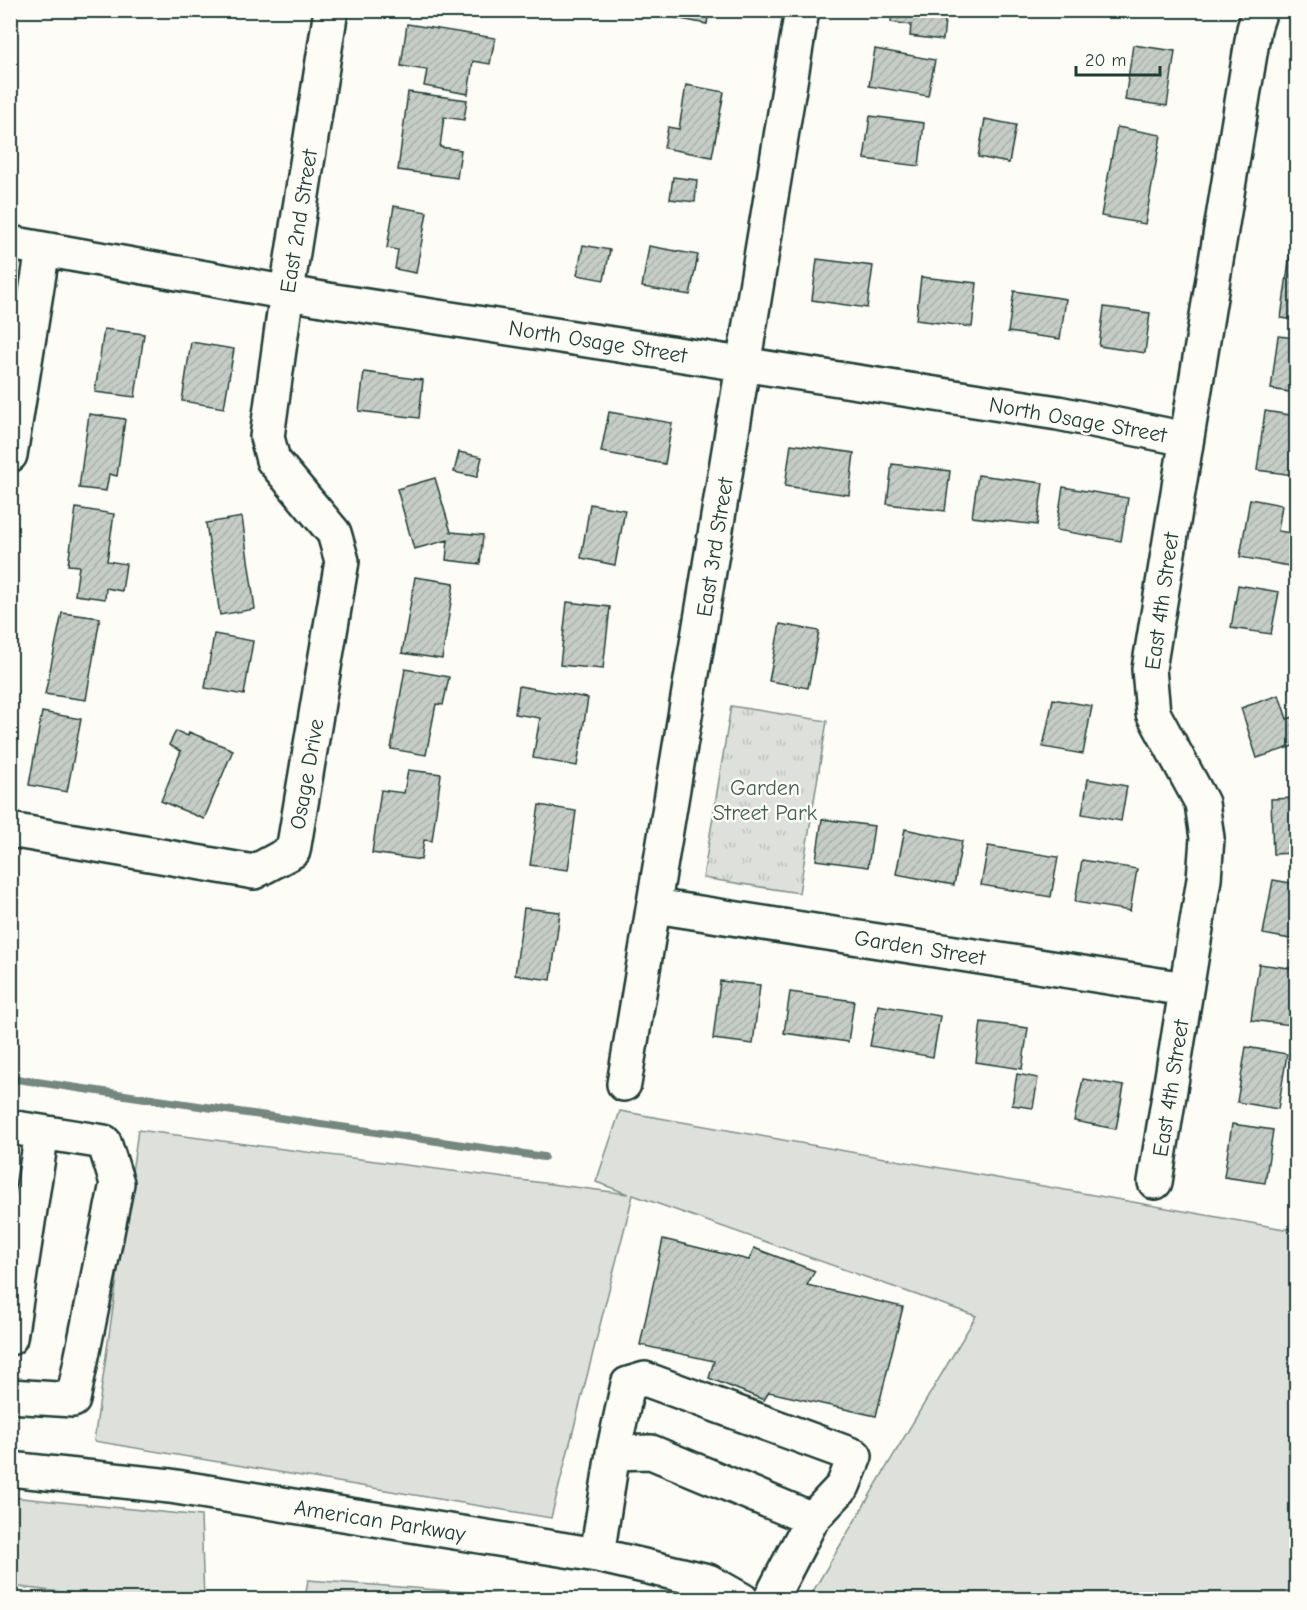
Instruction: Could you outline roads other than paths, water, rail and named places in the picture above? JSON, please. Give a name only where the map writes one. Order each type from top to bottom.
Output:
[{"type":"street","name":"East 2nd Street","points":[[268,432],[286,291],[331,10]]},
{"type":"street","name":"East 3rd Street","points":[[624,1084],[802,10]]},
{"type":"street","name":"East 4th Street","points":[[1155,1182],[1204,879],[1207,838],[1202,803],[1153,713],[1149,669],[1254,29],[1260,10]]},
{"type":"street","name":"North Osage Street","points":[[10,243],[328,300],[1058,413],[1186,439]]},
{"type":"street","points":[[10,454],[43,249]]},
{"type":"street","name":"Osage Drive","points":[[10,830],[254,872],[293,851],[342,561],[334,533],[273,460],[267,437],[268,432]]},
{"type":"street","name":"Garden Street","points":[[655,906],[1185,989]]},
{"type":"street","points":[[10,1338],[26,1130],[104,1142],[117,1183],[73,1400],[10,1396]]},
{"type":"street","points":[[597,1555],[613,1453],[628,1384],[645,1379],[855,1456],[843,1486],[812,1519],[770,1599]]},
{"type":"street","points":[[613,1453],[651,1452],[812,1519]]},
{"type":"street","name":"American Parkway","points":[[10,1469],[170,1486],[597,1555],[708,1581],[742,1599]]},
{"type":"waterway","points":[[10,1078],[544,1157]]},
{"type":"park label","name":"Garden Street Park","points":[[765,800]]}]
